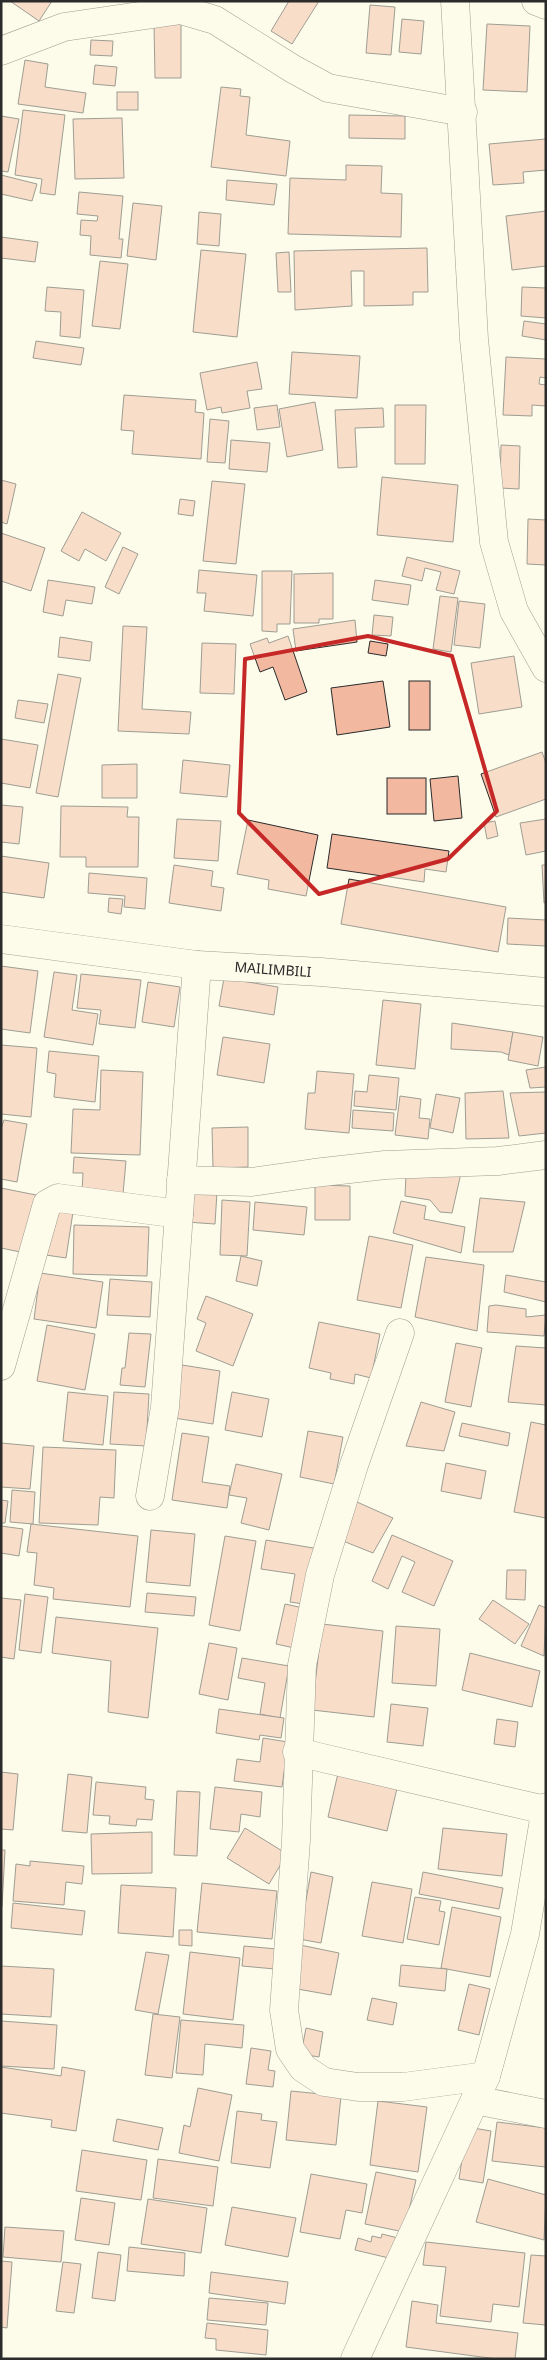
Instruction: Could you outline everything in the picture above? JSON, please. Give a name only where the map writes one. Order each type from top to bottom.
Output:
[{"type":"street","points":[[455,1],[463,112],[474,339],[494,542],[514,611],[546,668]]},
{"type":"street","points":[[536,1],[546,6]]},
{"type":"street","points":[[1,51],[64,27],[181,10],[215,20],[293,69],[328,88],[463,112]]},
{"type":"street","name":"MAILIMBILI","points":[[1,939],[197,965],[331,973],[546,992]]},
{"type":"street","points":[[150,1496],[164,1407],[197,965]]},
{"type":"street","points":[[181,1180],[252,1182],[314,1172],[385,1165],[498,1161],[546,1156]]},
{"type":"street","points":[[1,1366],[47,1204],[58,1198],[179,1214]]},
{"type":"street","points":[[400,1333],[354,1465],[320,1575],[302,1665],[297,1752],[296,1840],[284,2010],[290,2049],[302,2068],[324,2082],[358,2087],[480,2088],[546,2114]]},
{"type":"street","points":[[297,1752],[545,1808],[525,1934],[480,2088],[355,2359]]},
{"type":"highlighted area","points":[[368,636],[452,656],[497,811],[448,859],[319,894],[239,813],[245,659]]},
{"type":"building","points":[[10,1],[52,1],[39,21]]},
{"type":"building","points":[[289,1],[319,1],[292,44],[271,31]]},
{"type":"building","points":[[370,5],[395,7],[391,55],[366,53]]},
{"type":"building","points":[[402,19],[424,21],[421,54],[399,52]]},
{"type":"building","points":[[181,23],[181,78],[155,78],[154,24]]},
{"type":"building","points":[[487,24],[530,26],[527,92],[483,90]]},
{"type":"building","points":[[91,40],[113,41],[112,56],[90,55]]},
{"type":"building","points":[[25,60],[48,64],[45,87],[86,93],[83,113],[18,104]]},
{"type":"building","points":[[95,65],[117,67],[115,86],[93,84]]},
{"type":"building","points":[[221,87],[241,89],[240,96],[250,97],[246,135],[290,141],[286,176],[211,167]]},
{"type":"building","points":[[117,92],[138,92],[138,110],[117,110]]},
{"type":"building","points":[[23,110],[65,115],[55,195],[40,193],[42,179],[15,175]]},
{"type":"building","points":[[349,115],[405,116],[405,139],[349,138]]},
{"type":"building","points":[[1,116],[19,119],[8,172],[1,171]]},
{"type":"building","points":[[122,118],[124,178],[75,179],[73,119]]},
{"type":"building","points":[[546,139],[546,170],[523,172],[524,183],[493,185],[489,144]]},
{"type":"building","points":[[346,165],[382,166],[381,193],[402,194],[401,237],[288,234],[290,178],[346,180]]},
{"type":"building","points":[[1,175],[37,184],[32,201],[1,194]]},
{"type":"building","points":[[227,180],[277,184],[274,205],[226,200]]},
{"type":"building","points":[[79,192],[123,196],[119,239],[123,239],[121,258],[90,255],[91,236],[80,235],[81,220],[97,221],[98,216],[77,214]]},
{"type":"building","points":[[133,203],[162,206],[156,260],[127,256]]},
{"type":"building","points":[[546,211],[546,266],[512,270],[506,216]]},
{"type":"building","points":[[199,212],[221,214],[219,246],[197,244]]},
{"type":"building","points":[[1,237],[38,242],[35,262],[1,258]]},
{"type":"building","points":[[427,248],[428,292],[413,292],[413,305],[364,306],[364,271],[351,271],[352,306],[295,310],[294,251]]},
{"type":"building","points":[[201,250],[246,254],[237,337],[193,332]]},
{"type":"building","points":[[289,252],[291,292],[278,292],[276,253]]},
{"type":"building","points":[[100,261],[128,264],[120,329],[92,326]]},
{"type":"building","points":[[47,287],[84,290],[80,338],[60,336],[61,312],[45,311]]},
{"type":"building","points":[[522,287],[546,288],[546,318],[521,316]]},
{"type":"building","points":[[524,321],[546,324],[546,340],[522,336]]},
{"type":"building","points":[[36,341],[84,348],[81,365],[33,358]]},
{"type":"building","points":[[292,352],[360,356],[357,398],[289,394]]},
{"type":"building","points":[[506,357],[546,359],[546,378],[540,377],[539,384],[546,385],[546,406],[532,405],[532,416],[503,415]]},
{"type":"building","points":[[257,362],[262,389],[247,391],[250,408],[222,413],[221,407],[207,410],[200,373]]},
{"type":"building","points":[[124,395],[196,400],[195,412],[204,413],[201,459],[132,454],[134,431],[121,430]]},
{"type":"building","points":[[315,402],[323,450],[287,457],[279,409]]},
{"type":"building","points":[[277,405],[280,427],[257,430],[254,408]]},
{"type":"building","points":[[395,405],[426,405],[425,464],[395,464]]},
{"type":"building","points":[[383,408],[384,427],[355,428],[357,467],[338,468],[335,410]]},
{"type":"building","points":[[210,419],[229,421],[225,463],[207,462]]},
{"type":"building","points":[[231,440],[270,443],[267,472],[229,469]]},
{"type":"building","points":[[501,445],[520,446],[519,489],[500,488]]},
{"type":"building","points":[[382,477],[458,485],[453,542],[377,535]]},
{"type":"building","points":[[1,480],[16,484],[7,524],[1,522]]},
{"type":"building","points":[[212,481],[245,484],[236,564],[203,561]]},
{"type":"building","points":[[180,499],[195,501],[193,516],[178,514]]},
{"type":"building","points":[[82,512],[121,533],[106,561],[85,549],[79,561],[61,551]]},
{"type":"building","points":[[528,519],[546,520],[546,565],[527,564]]},
{"type":"building","points":[[1,533],[45,548],[31,591],[1,581]]},
{"type":"building","points":[[123,547],[138,554],[119,594],[105,587]]},
{"type":"building","points":[[407,557],[460,571],[454,594],[436,590],[441,572],[425,568],[422,581],[402,576]]},
{"type":"building","points":[[199,570],[257,575],[253,616],[204,611],[206,593],[197,593]]},
{"type":"building","points":[[262,571],[292,571],[290,624],[277,624],[277,632],[262,631]]},
{"type":"building","points":[[333,573],[333,619],[319,619],[319,623],[294,623],[294,574]]},
{"type":"building","points":[[48,580],[95,587],[92,604],[66,600],[63,616],[43,612]]},
{"type":"building","points":[[375,580],[411,585],[408,605],[372,600]]},
{"type":"building","points":[[440,596],[458,598],[451,652],[433,649]]},
{"type":"building","points":[[459,601],[485,604],[480,648],[454,645]]},
{"type":"building","points":[[374,615],[393,617],[391,636],[372,635]]},
{"type":"building","points":[[355,620],[357,642],[296,651],[293,629]]},
{"type":"building","points":[[123,626],[147,627],[142,709],[191,712],[189,734],[118,731]]},
{"type":"building","points":[[288,636],[307,692],[285,700],[273,667],[260,672],[250,644],[267,638],[269,643]]},
{"type":"building","points":[[60,637],[92,642],[90,661],[58,657]]},
{"type":"building","points":[[370,641],[388,644],[386,656],[368,653]]},
{"type":"building","points":[[202,643],[236,644],[234,694],[200,693]]},
{"type":"building","points":[[514,656],[522,707],[479,714],[471,663]]},
{"type":"building","points":[[58,674],[81,678],[58,797],[36,793]]},
{"type":"building","points":[[383,681],[390,727],[337,735],[331,688]]},
{"type":"building","points":[[409,681],[430,681],[430,730],[409,730]]},
{"type":"building","points":[[18,700],[48,704],[44,723],[15,718]]},
{"type":"building","points":[[1,739],[38,745],[30,788],[1,783]]},
{"type":"building","points":[[542,752],[546,763],[546,799],[496,817],[481,774]]},
{"type":"building","points":[[183,760],[230,765],[227,797],[180,793]]},
{"type":"building","points":[[137,764],[137,798],[102,798],[102,765]]},
{"type":"building","points":[[458,776],[462,818],[434,821],[430,779]]},
{"type":"building","points":[[387,778],[426,778],[426,814],[387,814]]},
{"type":"building","points":[[1,805],[23,807],[19,844],[1,842]]},
{"type":"building","points":[[61,806],[128,807],[127,817],[139,817],[138,867],[86,867],[86,857],[60,857]]},
{"type":"building","points":[[177,819],[221,821],[218,861],[174,858]]},
{"type":"building","points":[[546,819],[546,851],[526,855],[520,823]]},
{"type":"building","points":[[248,820],[318,835],[306,896],[268,889],[269,880],[237,874]]},
{"type":"building","points":[[495,821],[498,836],[487,839],[484,823]]},
{"type":"building","points":[[332,834],[449,851],[446,872],[425,869],[424,882],[327,868]]},
{"type":"building","points":[[1,856],[49,863],[44,898],[1,892]]},
{"type":"building","points":[[174,865],[213,871],[211,886],[224,888],[221,911],[169,903]]},
{"type":"building","points":[[542,865],[546,865],[546,902],[544,903]]},
{"type":"building","points":[[89,873],[147,878],[145,909],[124,907],[125,896],[88,893]]},
{"type":"building","points":[[349,879],[506,907],[498,952],[341,924]]},
{"type":"building","points":[[109,898],[123,899],[121,914],[108,912]]},
{"type":"building","points":[[508,918],[546,920],[546,946],[507,944]]},
{"type":"building","points":[[1,966],[38,971],[30,1033],[1,1029]]},
{"type":"building","points":[[54,972],[77,975],[72,1010],[98,1014],[93,1045],[44,1037]]},
{"type":"building","points":[[81,974],[141,980],[135,1028],[99,1024],[101,1010],[77,1008]]},
{"type":"building","points":[[224,978],[278,987],[274,1015],[219,1006]]},
{"type":"building","points":[[148,982],[180,987],[174,1027],[142,1022]]},
{"type":"building","points":[[383,1000],[421,1004],[415,1069],[376,1065]]},
{"type":"building","points":[[452,1023],[513,1032],[509,1055],[501,1052],[451,1049]]},
{"type":"building","points":[[513,1032],[543,1037],[538,1066],[508,1060]]},
{"type":"building","points":[[223,1037],[270,1044],[264,1083],[217,1075]]},
{"type":"building","points":[[1,1045],[37,1048],[31,1117],[1,1114]]},
{"type":"building","points":[[49,1051],[99,1056],[95,1102],[54,1097],[56,1074],[47,1072]]},
{"type":"building","points":[[546,1067],[546,1087],[530,1088],[526,1070]]},
{"type":"building","points":[[101,1070],[143,1072],[140,1155],[71,1153],[73,1109],[100,1110]]},
{"type":"building","points":[[317,1071],[354,1074],[349,1133],[305,1129],[308,1093],[315,1093]]},
{"type":"building","points":[[369,1075],[399,1078],[396,1110],[354,1106],[355,1091],[367,1092]]},
{"type":"building","points":[[503,1091],[509,1138],[466,1139],[465,1093]]},
{"type":"building","points":[[546,1092],[546,1133],[519,1136],[510,1093]]},
{"type":"building","points":[[436,1094],[460,1098],[453,1133],[430,1128]]},
{"type":"building","points":[[400,1096],[421,1099],[419,1118],[430,1119],[428,1139],[395,1135]]},
{"type":"building","points":[[353,1110],[394,1113],[393,1131],[352,1128]]},
{"type":"building","points":[[4,1120],[27,1124],[17,1182],[1,1179],[1,1129]]},
{"type":"building","points":[[248,1127],[248,1167],[213,1168],[212,1128]]},
{"type":"building","points":[[74,1157],[126,1161],[123,1194],[82,1191],[83,1173],[73,1173]]},
{"type":"building","points":[[461,1173],[452,1213],[440,1212],[430,1200],[405,1196],[406,1175]]},
{"type":"building","points":[[315,1185],[350,1186],[350,1220],[315,1220]]},
{"type":"building","points":[[1,1188],[41,1196],[30,1254],[1,1248]]},
{"type":"building","points":[[188,1189],[217,1192],[215,1224],[186,1222]]},
{"type":"building","points":[[480,1198],[525,1202],[513,1252],[473,1252]]},
{"type":"building","points":[[222,1200],[250,1202],[247,1256],[220,1255]]},
{"type":"building","points":[[401,1201],[426,1206],[424,1219],[465,1227],[461,1253],[393,1233]]},
{"type":"building","points":[[255,1202],[307,1207],[304,1235],[253,1230]]},
{"type":"building","points":[[53,1209],[73,1212],[66,1258],[46,1255]]},
{"type":"building","points":[[74,1225],[149,1227],[147,1276],[73,1274]]},
{"type":"building","points":[[369,1236],[413,1245],[401,1308],[357,1300]]},
{"type":"building","points":[[241,1256],[262,1261],[257,1286],[236,1281]]},
{"type":"building","points":[[426,1257],[484,1265],[477,1331],[415,1317]]},
{"type":"building","points":[[40,1273],[103,1282],[96,1328],[34,1319]]},
{"type":"building","points":[[506,1275],[546,1282],[546,1302],[504,1292]]},
{"type":"building","points":[[110,1279],[152,1282],[150,1317],[107,1315]]},
{"type":"building","points":[[206,1296],[253,1314],[233,1366],[196,1351],[206,1323],[197,1319]]},
{"type":"building","points":[[496,1305],[526,1309],[526,1317],[546,1315],[544,1336],[487,1332],[489,1306]]},
{"type":"building","points":[[319,1322],[380,1334],[371,1378],[355,1374],[354,1384],[330,1379],[331,1373],[309,1368]]},
{"type":"building","points":[[47,1325],[95,1334],[85,1390],[37,1381]]},
{"type":"building","points":[[129,1333],[151,1334],[145,1387],[120,1385],[122,1368],[125,1368]]},
{"type":"building","points":[[456,1343],[482,1348],[471,1407],[445,1402]]},
{"type":"building","points":[[516,1346],[546,1348],[546,1405],[508,1402]]},
{"type":"building","points":[[182,1365],[220,1371],[213,1424],[174,1418]]},
{"type":"building","points":[[68,1392],[108,1396],[103,1445],[63,1441]]},
{"type":"building","points":[[114,1392],[149,1394],[146,1446],[110,1444]]},
{"type":"building","points":[[232,1392],[269,1399],[262,1437],[225,1430]]},
{"type":"building","points":[[421,1402],[455,1412],[444,1451],[406,1446]]},
{"type":"building","points":[[531,1422],[546,1425],[546,1518],[514,1512]]},
{"type":"building","points":[[462,1423],[510,1433],[508,1446],[459,1436]]},
{"type":"building","points":[[308,1431],[343,1437],[334,1484],[300,1477]]},
{"type":"building","points":[[182,1433],[209,1437],[202,1482],[230,1486],[227,1508],[172,1500]]},
{"type":"building","points":[[1,1443],[34,1446],[30,1489],[1,1487]]},
{"type":"building","points":[[43,1447],[116,1450],[114,1498],[100,1497],[98,1525],[39,1523]]},
{"type":"building","points":[[446,1463],[486,1471],[481,1499],[441,1491]]},
{"type":"building","points":[[236,1464],[282,1474],[269,1530],[241,1523],[247,1498],[229,1495]]},
{"type":"building","points":[[12,1490],[35,1492],[33,1524],[10,1522]]},
{"type":"building","points":[[1,1500],[8,1501],[5,1523],[1,1523]]},
{"type":"building","points":[[357,1502],[393,1518],[373,1553],[343,1541]]},
{"type":"building","points":[[31,1524],[138,1536],[130,1607],[53,1599],[54,1588],[34,1585],[37,1553],[27,1552]]},
{"type":"building","points":[[1,1526],[23,1529],[19,1556],[1,1553]]},
{"type":"building","points":[[151,1530],[195,1534],[190,1586],[146,1582]]},
{"type":"building","points":[[392,1535],[453,1561],[434,1606],[402,1592],[415,1562],[402,1556],[388,1589],[372,1581]]},
{"type":"building","points":[[225,1536],[256,1541],[240,1631],[209,1625]]},
{"type":"building","points":[[266,1540],[319,1549],[310,1605],[290,1602],[295,1574],[261,1569]]},
{"type":"building","points":[[507,1570],[526,1570],[525,1600],[506,1599]]},
{"type":"building","points":[[147,1593],[196,1597],[194,1616],[145,1612]]},
{"type":"building","points":[[25,1594],[48,1597],[41,1653],[19,1650]]},
{"type":"building","points":[[1,1598],[21,1600],[14,1659],[1,1657]]},
{"type":"building","points":[[493,1600],[529,1624],[515,1644],[479,1619]]},
{"type":"building","points":[[285,1604],[308,1609],[299,1649],[276,1644]]},
{"type":"building","points":[[539,1605],[546,1608],[544,1656],[521,1646]]},
{"type":"building","points":[[56,1617],[158,1628],[148,1718],[108,1712],[111,1661],[52,1653]]},
{"type":"building","points":[[322,1624],[383,1631],[374,1717],[312,1710]]},
{"type":"building","points":[[396,1626],[440,1629],[436,1686],[392,1683]]},
{"type":"building","points":[[209,1643],[237,1648],[228,1700],[199,1694]]},
{"type":"building","points":[[470,1653],[540,1671],[532,1707],[462,1690]]},
{"type":"building","points":[[242,1658],[289,1666],[280,1718],[260,1714],[265,1683],[238,1678]]},
{"type":"building","points":[[391,1704],[428,1708],[423,1746],[387,1742]]},
{"type":"building","points":[[219,1709],[284,1718],[281,1738],[260,1735],[259,1740],[216,1733]]},
{"type":"building","points":[[497,1719],[518,1722],[515,1747],[494,1744]]},
{"type":"building","points":[[263,1738],[288,1742],[282,1787],[234,1781],[237,1759],[260,1762]]},
{"type":"building","points":[[339,1769],[398,1784],[387,1831],[328,1817]]},
{"type":"building","points":[[1,1772],[18,1774],[13,1830],[1,1829]]},
{"type":"building","points":[[68,1774],[92,1777],[87,1833],[62,1831]]},
{"type":"building","points":[[96,1782],[146,1787],[145,1799],[154,1800],[152,1820],[137,1819],[136,1826],[109,1824],[110,1816],[93,1815]]},
{"type":"building","points":[[215,1787],[262,1792],[260,1817],[241,1814],[239,1832],[210,1829]]},
{"type":"building","points":[[177,1791],[200,1792],[197,1856],[174,1855]]},
{"type":"building","points":[[245,1828],[287,1854],[269,1884],[227,1858]]},
{"type":"building","points":[[443,1828],[507,1834],[502,1876],[438,1869]]},
{"type":"building","points":[[152,1832],[152,1873],[92,1874],[91,1834]]},
{"type":"building","points":[[1,1850],[5,1850],[2,1907],[1,1907]]},
{"type":"building","points":[[30,1861],[84,1866],[82,1884],[66,1882],[64,1905],[13,1901],[16,1864],[30,1866]]},
{"type":"building","points":[[311,1872],[333,1877],[321,1943],[299,1939]]},
{"type":"building","points":[[423,1872],[503,1888],[499,1909],[419,1894]]},
{"type":"building","points":[[372,1882],[412,1889],[403,1943],[362,1936]]},
{"type":"building","points":[[202,1883],[277,1891],[272,1939],[197,1932]]},
{"type":"building","points":[[121,1885],[176,1888],[173,1937],[118,1933]]},
{"type":"building","points":[[415,1897],[441,1901],[439,1911],[445,1912],[439,1945],[407,1939]]},
{"type":"building","points":[[13,1903],[85,1911],[82,1935],[11,1928]]},
{"type":"building","points":[[452,1907],[501,1917],[490,1977],[441,1968]]},
{"type":"building","points":[[179,1930],[192,1930],[192,1946],[179,1945]]},
{"type":"building","points":[[300,1945],[339,1953],[331,1995],[292,1988]]},
{"type":"building","points":[[244,1946],[277,1949],[275,1969],[242,1966]]},
{"type":"building","points":[[146,1952],[169,1955],[158,2014],[135,2010]]},
{"type":"building","points":[[190,1952],[240,1958],[233,2020],[183,2014]]},
{"type":"building","points":[[401,1965],[447,1969],[445,1991],[399,1986]]},
{"type":"building","points":[[1,1966],[54,1969],[51,2017],[1,2014]]},
{"type":"building","points":[[469,1984],[490,1989],[479,2035],[458,2030]]},
{"type":"building","points":[[372,1998],[397,2003],[393,2025],[367,2020]]},
{"type":"building","points":[[153,2014],[180,2017],[172,2078],[145,2075]]},
{"type":"building","points":[[181,2020],[244,2025],[242,2048],[205,2044],[203,2075],[176,2073]]},
{"type":"building","points":[[1,2021],[57,2025],[54,2069],[1,2066]]},
{"type":"building","points":[[306,2028],[323,2032],[319,2057],[301,2054]]},
{"type":"building","points":[[251,2048],[271,2051],[268,2070],[275,2071],[273,2087],[246,2084]]},
{"type":"building","points":[[1,2067],[61,2076],[62,2067],[85,2071],[76,2131],[51,2127],[52,2120],[1,2113]]},
{"type":"building","points":[[198,2088],[232,2095],[219,2161],[179,2153],[184,2125],[190,2127]]},
{"type":"building","points":[[291,2091],[341,2096],[336,2145],[286,2140]]},
{"type":"building","points":[[378,2101],[427,2107],[418,2172],[370,2165]]},
{"type":"building","points":[[237,2111],[262,2114],[261,2120],[277,2122],[270,2168],[231,2163]]},
{"type":"building","points":[[117,2119],[163,2128],[158,2150],[113,2141]]},
{"type":"building","points":[[497,2122],[546,2128],[546,2167],[492,2161]]},
{"type":"building","points":[[467,2127],[491,2131],[483,2183],[459,2179]]},
{"type":"building","points":[[82,2150],[147,2160],[141,2200],[76,2191]]},
{"type":"building","points":[[158,2159],[218,2167],[213,2206],[153,2198]]},
{"type":"building","points":[[376,2172],[416,2180],[404,2232],[365,2224]]},
{"type":"building","points":[[311,2174],[367,2184],[362,2213],[346,2210],[340,2239],[300,2232]]},
{"type":"building","points":[[488,2179],[546,2195],[544,2240],[476,2222]]},
{"type":"building","points":[[81,2198],[115,2203],[109,2245],[75,2240]]},
{"type":"building","points":[[148,2199],[207,2208],[201,2253],[141,2244]]},
{"type":"building","points":[[232,2207],[296,2218],[288,2257],[225,2245]]},
{"type":"building","points":[[5,2227],[64,2231],[61,2262],[3,2257]]},
{"type":"building","points":[[382,2234],[398,2238],[393,2259],[355,2250],[358,2238],[371,2242],[372,2236],[381,2238]]},
{"type":"building","points":[[426,2242],[525,2253],[519,2307],[493,2304],[491,2322],[440,2316],[446,2267],[423,2265]]},
{"type":"building","points":[[129,2247],[185,2253],[184,2276],[127,2271]]},
{"type":"building","points":[[98,2252],[121,2255],[115,2301],[92,2298]]},
{"type":"building","points":[[531,2255],[546,2256],[546,2325],[523,2323]]},
{"type":"building","points":[[1,2261],[12,2262],[7,2328],[1,2327]]},
{"type":"building","points":[[63,2262],[81,2264],[74,2313],[56,2311]]},
{"type":"building","points":[[211,2272],[288,2282],[285,2304],[209,2293]]},
{"type":"building","points":[[209,2298],[268,2303],[266,2325],[207,2320]]},
{"type":"building","points":[[412,2301],[438,2305],[436,2323],[518,2333],[515,2359],[497,2359],[406,2347]]},
{"type":"building","points":[[207,2323],[268,2330],[266,2355],[216,2350],[216,2339],[205,2338]]}]
